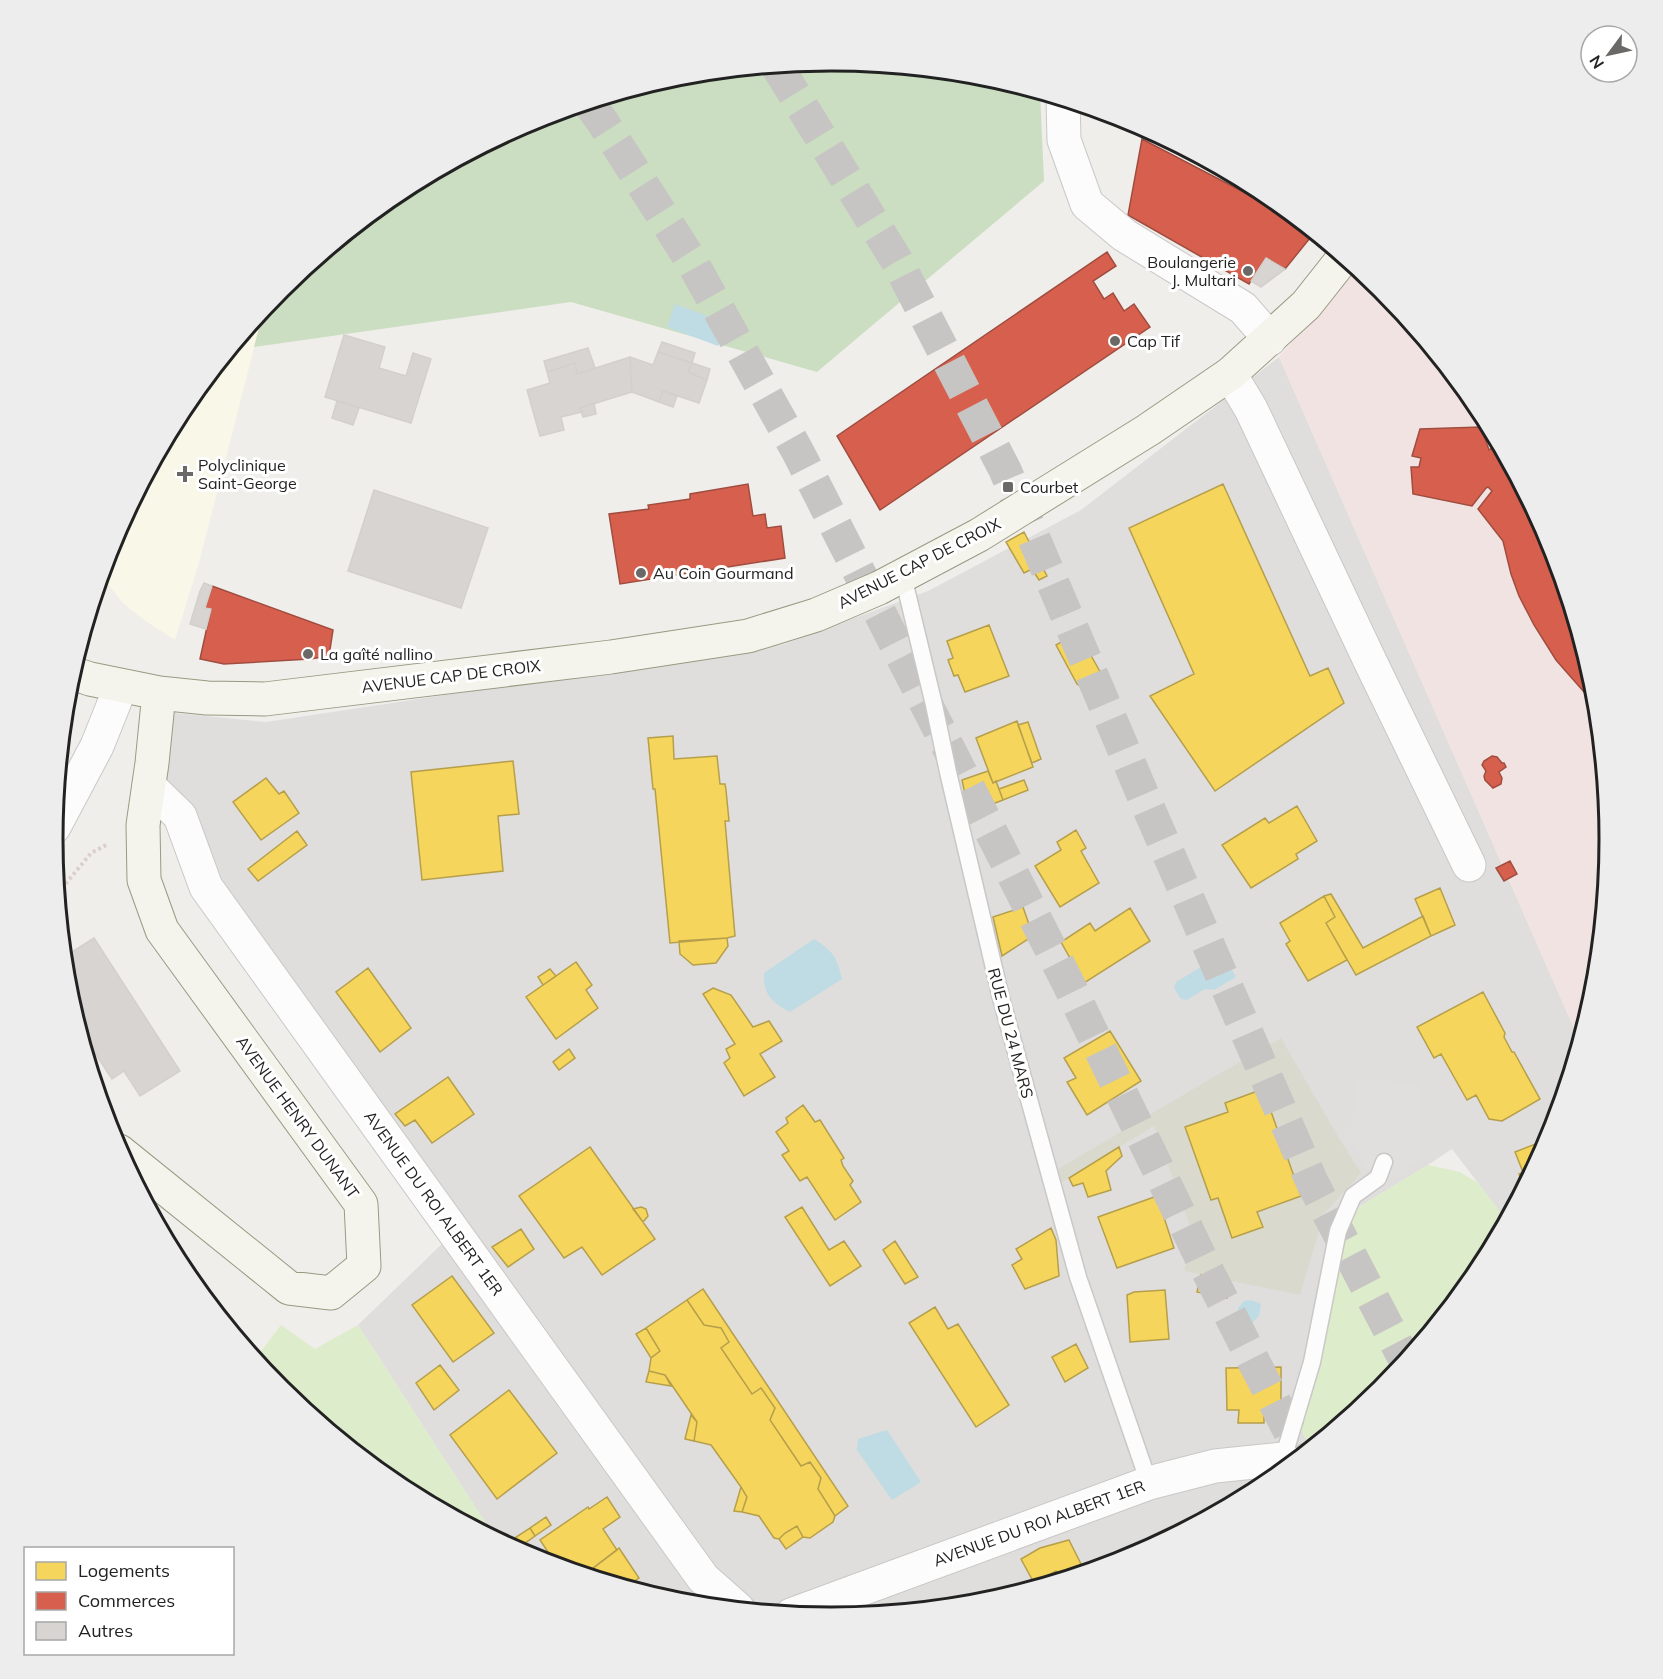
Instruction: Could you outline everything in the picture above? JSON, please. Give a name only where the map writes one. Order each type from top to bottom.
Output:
[{"type":"street","points":[[1063,107],[1064,140],[1088,204],[1124,235],[1243,308],[1270,339]]},
{"type":"street","name":"AVENUE CAP DE CROIX","points":[[81,676],[159,693],[207,698],[265,699],[611,657],[737,638],[816,615],[879,588],[980,535],[1148,430],[1230,374],[1306,305],[1339,263]]},
{"type":"street","points":[[1230,374],[1251,409],[1468,865]]},
{"type":"street","points":[[64,808],[97,746],[121,686]]},
{"type":"street","name":"AVENUE HENRY DUNANT","points":[[135,1164],[289,1288],[331,1293],[364,1266],[361,1204],[162,930],[144,880],[143,825],[159,693]]},
{"type":"street","name":"AVENUE DU ROI ALBERT 1ER","points":[[149,786],[180,816],[206,887],[703,1578],[729,1601]]},
{"type":"street","name":"AVENUE DU ROI ALBERT 1ER","points":[[812,1607],[1149,1483],[1215,1466],[1279,1463]]},
{"type":"lane","name":"RUE DU 24 MARS","points":[[903,576],[1001,998],[1078,1276],[1149,1483]]},
{"type":"lane","points":[[1288,1457],[1312,1362],[1338,1231],[1353,1196],[1378,1178],[1384,1162]]},
{"type":"path","points":[[65,885],[91,853]]},
{"type":"shaded area","points":[[1350,273],[1409,333],[1470,413],[1497,455],[1542,545],[1574,641],[1593,739],[1598,789],[1600,840],[1598,890],[1593,940],[1575,1032],[1279,357]]},
{"type":"shaded area","name":"Polyclinique Saint-George","points":[[259,327],[199,563],[175,640],[124,604],[107,583],[121,545],[142,500],[166,455],[193,413],[222,372]]},
{"type":"shaded area","points":[[1279,357],[1575,1032],[1542,1134],[1502,1215],[1452,1149],[1336,1221],[1291,1415],[1308,1442],[1216,1505],[1126,1550],[1079,1567],[1030,1582],[932,1601],[832,1608],[781,1606],[731,1601],[633,1582],[537,1550],[488,1527],[358,1325],[445,1241],[183,862],[160,768],[174,713],[266,722],[784,644],[928,591],[1081,510]]},
{"type":"shaded area","points":[[1281,1038],[1361,1173],[1324,1214],[1300,1295],[1184,1271],[1194,1237],[1154,1126],[1059,1184],[1055,1171]]},
{"type":"shaded area","points":[[1357,1080],[1417,1083],[1422,1157],[1385,1182],[1367,1168],[1350,1140]]},
{"type":"green space","points":[[832,71],[932,78],[981,86],[1040,100],[1044,181],[817,372],[571,302],[254,347],[259,327],[288,296],[364,230],[447,174],[537,129],[584,112],[633,97],[682,86],[781,73]]},
{"type":"green space","points":[[1428,1165],[1460,1172],[1478,1183],[1502,1215],[1441,1307],[1409,1346],[1375,1383],[1308,1442],[1291,1415],[1336,1221]]},
{"type":"green space","points":[[281,1325],[315,1349],[358,1325],[488,1527],[447,1505],[364,1449],[288,1383],[260,1352]]},
{"type":"water","points":[[675,304],[726,323],[718,346],[667,327]]},
{"type":"water","points":[[814,939],[833,955],[842,979],[790,1012],[770,997],[765,987],[764,973]]},
{"type":"water","points":[[1223,954],[1236,977],[1214,990],[1205,989],[1187,1000],[1181,999],[1174,988],[1176,982]]},
{"type":"water","points":[[1251,1300],[1261,1304],[1259,1316],[1253,1322],[1249,1341],[1240,1343],[1233,1339],[1238,1308],[1244,1301]]},
{"type":"water","points":[[887,1430],[921,1482],[892,1500],[857,1450],[858,1439]]},
{"type":"building: Logements","points":[[1223,484],[1310,676],[1328,668],[1344,703],[1215,791],[1150,696],[1194,674],[1129,528]]},
{"type":"building: Logements","points":[[1024,532],[1047,576],[1039,580],[1032,569],[1024,573],[1006,542]]},
{"type":"building: Logements","points":[[989,625],[1009,676],[965,692],[958,675],[954,676],[948,660],[953,658],[947,641]]},
{"type":"building: Logements","points":[[1078,632],[1103,677],[1080,686],[1056,645]]},
{"type":"building: Logements","points":[[1103,677],[1102,679],[1115,698],[1089,706],[1080,686]]},
{"type":"building: Logements","points":[[1017,721],[1033,767],[993,783],[976,738]]},
{"type":"building: Logements","points":[[1028,722],[1041,759],[1032,763],[1018,725]]},
{"type":"building: Logements","points":[[673,736],[674,759],[717,756],[720,784],[725,784],[726,790],[729,821],[725,821],[735,936],[670,943],[648,738]]},
{"type":"building: Logements","points":[[513,761],[519,814],[498,816],[503,871],[422,880],[411,772]]},
{"type":"building: Logements","points":[[988,771],[993,783],[996,781],[1003,800],[969,813],[962,780]]},
{"type":"building: Logements","points":[[266,778],[279,794],[284,791],[299,813],[261,840],[233,802]]},
{"type":"building: Logements","points":[[1024,780],[1028,790],[1003,800],[999,789]]},
{"type":"building: Logements","points":[[1297,806],[1317,841],[1296,854],[1298,859],[1251,888],[1222,845],[1265,818],[1269,823]]},
{"type":"building: Logements","points":[[1076,830],[1086,848],[1081,851],[1099,883],[1060,907],[1035,866],[1061,850],[1057,842]]},
{"type":"building: Logements","points":[[297,831],[307,845],[258,881],[248,869]]},
{"type":"building: Logements","points":[[1440,888],[1455,925],[1431,936],[1415,899]]},
{"type":"building: Logements","points":[[1331,894],[1363,948],[1423,916],[1431,936],[1356,975],[1326,923],[1335,917],[1324,896]]},
{"type":"building: Logements","points":[[1324,896],[1335,917],[1326,923],[1347,960],[1308,981],[1286,944],[1290,941],[1280,923]]},
{"type":"building: Logements","points":[[1023,907],[1033,936],[1002,956],[993,917]]},
{"type":"building: Logements","points":[[1130,908],[1150,941],[1084,983],[1061,942],[1090,923],[1095,931]]},
{"type":"building: Logements","points":[[727,938],[728,946],[716,963],[693,965],[680,954],[679,941]]},
{"type":"building: Logements","points":[[576,962],[592,985],[586,990],[598,1008],[556,1039],[526,997]]},
{"type":"building: Logements","points":[[368,968],[411,1028],[380,1052],[336,992]]},
{"type":"building: Logements","points":[[550,969],[556,976],[543,985],[538,977]]},
{"type":"building: Logements","points":[[713,988],[731,995],[753,1027],[769,1021],[782,1041],[760,1054],[775,1077],[744,1096],[724,1063],[730,1058],[726,1049],[735,1044],[703,994]]},
{"type":"building: Logements","points":[[1483,992],[1505,1033],[1504,1037],[1540,1099],[1502,1121],[1489,1119],[1476,1095],[1467,1100],[1441,1054],[1434,1058],[1417,1027]]},
{"type":"building: Logements","points":[[1110,1031],[1141,1081],[1087,1115],[1067,1082],[1076,1078],[1064,1058]]},
{"type":"building: Logements","points":[[569,1049],[575,1058],[559,1070],[553,1062]]},
{"type":"building: Logements","points":[[448,1077],[474,1114],[432,1143],[415,1120],[405,1126],[395,1114]]},
{"type":"building: Logements","points":[[1263,1089],[1301,1196],[1257,1212],[1263,1227],[1232,1238],[1218,1198],[1211,1200],[1185,1127],[1228,1112],[1225,1103]]},
{"type":"building: Logements","points":[[803,1105],[815,1122],[820,1120],[844,1158],[841,1160],[843,1166],[853,1181],[850,1185],[861,1202],[835,1220],[807,1177],[800,1181],[782,1155],[789,1151],[776,1132],[788,1123],[786,1118]]},
{"type":"building: Logements","points":[[1538,1143],[1524,1172],[1515,1152]]},
{"type":"building: Logements","points":[[590,1147],[655,1239],[602,1275],[582,1247],[564,1258],[519,1196]]},
{"type":"building: Logements","points":[[1119,1147],[1122,1156],[1106,1171],[1111,1190],[1088,1197],[1083,1183],[1073,1186],[1069,1178]]},
{"type":"building: Logements","points":[[1157,1196],[1174,1248],[1117,1268],[1098,1217]]},
{"type":"building: Logements","points":[[641,1207],[646,1209],[648,1216],[643,1222],[633,1209]]},
{"type":"building: Logements","points":[[802,1207],[829,1250],[844,1241],[861,1266],[830,1286],[785,1217]]},
{"type":"building: Logements","points":[[1051,1228],[1056,1240],[1059,1276],[1025,1289],[1012,1265],[1022,1259],[1016,1249]]},
{"type":"building: Logements","points":[[521,1229],[534,1249],[508,1267],[492,1247]]},
{"type":"building: Logements","points":[[895,1241],[918,1277],[905,1284],[883,1250]]},
{"type":"building: Logements","points":[[1201,1275],[1230,1281],[1227,1298],[1197,1292]]},
{"type":"building: Logements","points":[[452,1276],[494,1333],[453,1362],[412,1305]]},
{"type":"building: Logements","points":[[703,1289],[848,1506],[835,1516],[818,1489],[821,1478],[810,1462],[801,1466],[770,1420],[775,1408],[761,1388],[752,1394],[721,1348],[729,1342],[721,1328],[704,1325],[687,1300]]},
{"type":"building: Logements","points":[[1165,1290],[1169,1339],[1130,1342],[1127,1295],[1134,1292]]},
{"type":"building: Logements","points":[[687,1300],[704,1325],[721,1328],[729,1342],[721,1348],[752,1394],[761,1388],[775,1408],[770,1420],[801,1466],[810,1462],[821,1478],[818,1489],[835,1516],[833,1522],[810,1538],[803,1537],[797,1526],[779,1539],[774,1538],[759,1516],[742,1512],[747,1497],[741,1487],[711,1445],[694,1441],[697,1422],[665,1375],[649,1371],[651,1358],[660,1351],[646,1328]]},
{"type":"building: Logements","points":[[935,1307],[948,1329],[958,1324],[1009,1405],[976,1427],[909,1323]]},
{"type":"building: Logements","points":[[646,1328],[660,1351],[651,1358],[636,1334]]},
{"type":"building: Logements","points":[[1076,1344],[1088,1368],[1065,1382],[1052,1357]]},
{"type":"building: Logements","points":[[440,1365],[459,1390],[434,1410],[416,1383]]},
{"type":"building: Logements","points":[[1281,1367],[1281,1415],[1264,1415],[1264,1423],[1238,1423],[1239,1410],[1227,1410],[1226,1368]]},
{"type":"building: Logements","points":[[649,1371],[665,1375],[671,1386],[646,1382]]},
{"type":"building: Logements","points":[[509,1390],[557,1453],[497,1499],[450,1435]]},
{"type":"building: Logements","points":[[691,1415],[697,1422],[694,1441],[685,1439]]},
{"type":"building: Logements","points":[[741,1487],[747,1497],[742,1512],[734,1511]]},
{"type":"building: Logements","points":[[607,1497],[620,1517],[603,1529],[617,1550],[592,1569],[550,1555],[540,1540],[588,1507],[589,1509]]},
{"type":"building: Logements","points":[[546,1517],[551,1525],[535,1536],[530,1528]]},
{"type":"building: Logements","points":[[797,1526],[803,1537],[786,1549],[779,1539]]},
{"type":"building: Logements","points":[[530,1528],[535,1536],[524,1544],[513,1539]]},
{"type":"building: Logements","points":[[1069,1540],[1082,1566],[1057,1574],[1056,1571],[1033,1581],[1021,1559],[1040,1548]]},
{"type":"building: Logements","points":[[619,1548],[639,1578],[633,1582],[591,1569]]},
{"type":"building: Commerces","points":[[1142,139],[1246,193],[1309,239],[1285,269],[1266,258],[1249,284],[1128,215]]},
{"type":"building: Commerces","points":[[1107,252],[1116,266],[1093,281],[1104,299],[1113,293],[1124,311],[1134,304],[1150,327],[880,510],[837,436]]},
{"type":"building: Commerces","points":[[1479,427],[1489,450],[1492,448],[1497,455],[1542,545],[1574,641],[1584,692],[1556,660],[1534,625],[1519,596],[1503,541],[1478,509],[1492,491],[1486,488],[1472,506],[1413,494],[1411,467],[1419,467],[1421,458],[1412,456],[1420,429]]},
{"type":"building: Commerces","points":[[748,484],[753,516],[765,514],[767,528],[781,526],[785,558],[620,584],[609,514],[649,509],[648,505],[690,499],[690,494]]},
{"type":"building: Commerces","points":[[212,586],[333,630],[329,656],[224,664],[200,659],[211,609],[205,608]]},
{"type":"building: Commerces","points":[[1492,756],[1497,757],[1506,767],[1499,772],[1502,778],[1501,784],[1493,788],[1485,780],[1486,771],[1482,765]]},
{"type":"building: Commerces","points":[[1510,861],[1517,874],[1504,881],[1496,868]]},
{"type":"building: Autres","points":[[1266,258],[1285,269],[1261,287],[1251,281]]},
{"type":"building: Autres","points":[[344,335],[385,347],[379,368],[406,376],[413,353],[431,359],[411,423],[325,397]]},
{"type":"building: Autres","points":[[662,342],[695,353],[692,363],[658,352]]},
{"type":"building: Autres","points":[[588,348],[595,368],[577,374],[575,363],[547,372],[544,361]]},
{"type":"building: Autres","points":[[658,352],[692,363],[688,372],[707,380],[699,403],[663,391],[659,402],[632,392],[630,357],[653,365]]},
{"type":"building: Autres","points":[[630,357],[632,392],[580,408],[582,412],[561,417],[564,430],[540,436],[527,390],[550,383],[547,372],[575,363],[577,374]]},
{"type":"building: Autres","points":[[692,363],[710,369],[707,380],[688,372]]},
{"type":"building: Autres","points":[[663,391],[677,396],[673,407],[659,402]]},
{"type":"building: Autres","points":[[337,401],[359,408],[353,425],[332,418]]},
{"type":"building: Autres","points":[[594,403],[596,414],[583,417],[580,408]]},
{"type":"building: Autres","points":[[374,490],[488,528],[461,608],[348,571]]},
{"type":"building: Autres","points":[[204,583],[212,586],[205,608],[211,609],[206,629],[190,624]]},
{"type":"building: Autres","points":[[94,938],[180,1071],[140,1096],[124,1071],[112,1079],[94,1054],[78,989],[72,952]]},
{"type":"tunnel","points":[[781,73],[897,261],[1005,470],[1145,800],[1312,1182],[1402,1354]]},
{"type":"tunnel","points":[[593,109],[692,262],[798,452],[1069,985],[1201,1258],[1299,1449]]},
{"type":"place","name":"Boulangerie J. Multari","points":[[1248,271]]},
{"type":"place","name":"Cap Tif","points":[[1115,341]]},
{"type":"place","name":"Polyclinique Saint-George","points":[[185,474]]},
{"type":"place","name":"Courbet","points":[[1008,487]]},
{"type":"place","name":"Au Coin Gourmand","points":[[641,573]]},
{"type":"place","name":"La gaîté nallino","points":[[308,654]]}]
